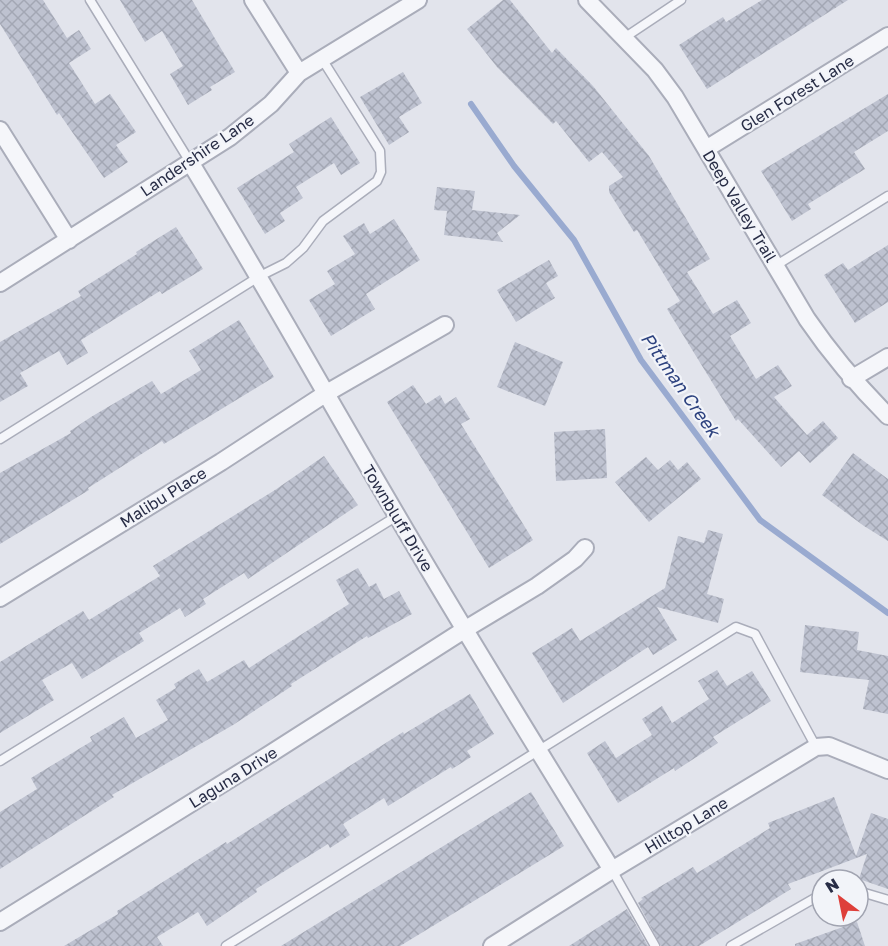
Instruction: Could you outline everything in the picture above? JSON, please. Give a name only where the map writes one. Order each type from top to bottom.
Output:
[{"type":"street","points":[[253,0],[299,73]]},
{"type":"street","name":"Landershire Lane","points":[[0,283],[238,130],[271,104],[299,73],[418,0]]},
{"type":"street","name":"Deep Valley Trail","points":[[587,0],[655,70],[706,149],[830,354],[888,416]]},
{"type":"street","name":"Glen Forest Lane","points":[[706,149],[888,36]]},
{"type":"street","points":[[0,130],[69,240]]},
{"type":"street","name":"Townbluff Drive","points":[[190,162],[260,276],[325,394],[464,630],[612,870]]},
{"type":"street","name":"Malibu Place","points":[[0,598],[221,462],[325,394],[445,324]]},
{"type":"street","points":[[851,379],[888,357]]},
{"type":"street","name":"Laguna Drive","points":[[0,922],[537,586],[575,559],[585,548]]},
{"type":"street","points":[[816,747],[829,746],[888,770]]},
{"type":"street","name":"Hilltop Lane","points":[[492,946],[804,752],[816,747]]},
{"type":"lane","points":[[90,0],[190,162]]},
{"type":"lane","points":[[624,38],[681,0]]},
{"type":"lane","points":[[0,439],[260,276],[286,263],[303,248],[323,221],[377,182],[381,172],[380,151],[322,59]]},
{"type":"lane","points":[[775,266],[888,196]]},
{"type":"lane","points":[[0,762],[397,516]]},
{"type":"lane","points":[[226,946],[736,627],[755,634],[816,747]]},
{"type":"lane","points":[[612,870],[655,946]]},
{"type":"lane","points":[[870,895],[888,900]]},
{"type":"lane","points":[[731,946],[810,901]]},
{"type":"building","points":[[0,0],[43,0],[67,38],[79,30],[91,49],[69,63],[95,104],[110,94],[136,132],[116,145],[128,162],[104,178],[59,113],[57,115],[0,24]]},
{"type":"building","points":[[120,0],[192,0],[235,72],[210,87],[212,90],[188,105],[170,74],[183,66],[162,31],[145,42]]},
{"type":"building","points":[[503,0],[510,0],[552,53],[556,48],[593,86],[649,156],[710,259],[687,272],[713,314],[737,300],[751,323],[730,336],[756,379],[778,365],[792,386],[774,397],[807,435],[823,421],[838,438],[810,463],[799,451],[781,467],[738,419],[736,421],[667,309],[680,301],[637,230],[634,232],[609,192],[609,186],[623,177],[602,152],[589,162],[556,121],[553,124],[497,67],[467,29]]},
{"type":"building","points":[[762,0],[848,0],[707,89],[679,45],[723,17],[726,22]]},
{"type":"building","points":[[403,72],[422,103],[399,117],[409,132],[389,145],[360,97]]},
{"type":"building","points":[[888,94],[888,131],[854,152],[865,169],[808,204],[811,209],[792,221],[761,171]]},
{"type":"building","points":[[331,117],[360,163],[341,175],[334,163],[296,187],[303,198],[280,213],[285,221],[265,234],[237,188],[294,152],[289,144]]},
{"type":"building","points":[[437,187],[475,191],[472,210],[520,215],[497,233],[503,242],[444,235],[447,211],[434,210]]},
{"type":"building","points":[[394,219],[420,260],[366,294],[375,309],[331,336],[309,300],[335,284],[327,271],[355,254],[343,236],[364,223],[370,234]]},
{"type":"building","points":[[176,227],[203,269],[162,294],[160,291],[81,340],[88,353],[67,365],[59,351],[20,373],[28,386],[0,402],[0,342],[81,296],[78,291]]},
{"type":"building","points":[[888,245],[888,302],[855,323],[824,275],[843,263],[848,270]]},
{"type":"building","points":[[549,260],[558,276],[546,283],[555,298],[516,322],[497,290]]},
{"type":"building","points":[[239,320],[274,377],[164,444],[162,441],[88,488],[89,490],[0,544],[0,473],[71,433],[70,431],[91,417],[152,381],[161,394],[201,370],[189,351]]},
{"type":"building","points":[[515,342],[563,362],[545,406],[497,387]]},
{"type":"building","points":[[413,385],[426,404],[440,395],[445,404],[456,397],[470,419],[461,424],[533,540],[489,568],[387,402]]},
{"type":"building","points":[[605,429],[607,478],[556,481],[554,432]]},
{"type":"building","points":[[853,453],[888,479],[888,541],[822,495]]},
{"type":"building","points":[[324,456],[358,505],[248,579],[244,573],[203,599],[206,604],[185,617],[180,608],[139,633],[144,641],[82,679],[72,663],[42,680],[54,700],[0,733],[0,662],[83,611],[89,620],[160,576],[153,566],[275,490]]},
{"type":"building","points":[[646,457],[658,470],[670,460],[678,470],[687,462],[701,479],[649,522],[615,482]]},
{"type":"building","points":[[708,530],[723,534],[707,594],[724,599],[718,623],[657,607],[677,640],[653,655],[648,647],[563,703],[532,653],[572,628],[580,641],[665,588],[678,536],[704,543]]},
{"type":"building","points":[[358,568],[369,587],[376,583],[384,599],[399,591],[412,614],[368,638],[367,636],[291,684],[292,686],[233,725],[112,795],[114,797],[0,869],[0,812],[37,789],[31,778],[92,741],[90,737],[124,717],[136,738],[168,720],[156,700],[176,688],[174,684],[199,669],[207,682],[244,660],[249,668],[349,604],[336,580]]},
{"type":"building","points":[[805,625],[859,632],[857,650],[888,656],[888,714],[863,709],[869,680],[800,672]]},
{"type":"building","points":[[717,670],[727,686],[752,671],[771,701],[713,737],[718,743],[675,771],[674,768],[618,803],[587,753],[605,741],[616,758],[652,735],[642,719],[662,706],[672,723],[709,699],[698,681]]},
{"type":"building","points":[[470,694],[494,734],[467,751],[471,757],[388,806],[384,798],[343,824],[350,835],[330,848],[328,844],[256,889],[257,892],[207,926],[198,912],[157,937],[163,946],[64,946],[403,732],[404,734]]},
{"type":"building","points":[[531,792],[564,846],[400,946],[281,946]]},
{"type":"building","points":[[834,797],[856,856],[871,813],[888,819],[888,889],[870,883],[870,868],[863,868],[867,854],[830,868],[810,868],[810,876],[788,884],[791,889],[699,946],[661,946],[638,903],[643,899],[641,898],[693,867],[697,873],[770,828],[768,823]]},
{"type":"building","points":[[627,909],[648,946],[569,946]]},
{"type":"building","points":[[840,928],[859,928],[865,946],[795,946],[795,944]]},
{"type":"waterway","name":"Pittman Creek","points":[[471,104],[514,166],[574,240],[641,360],[760,520],[888,613]]}]
